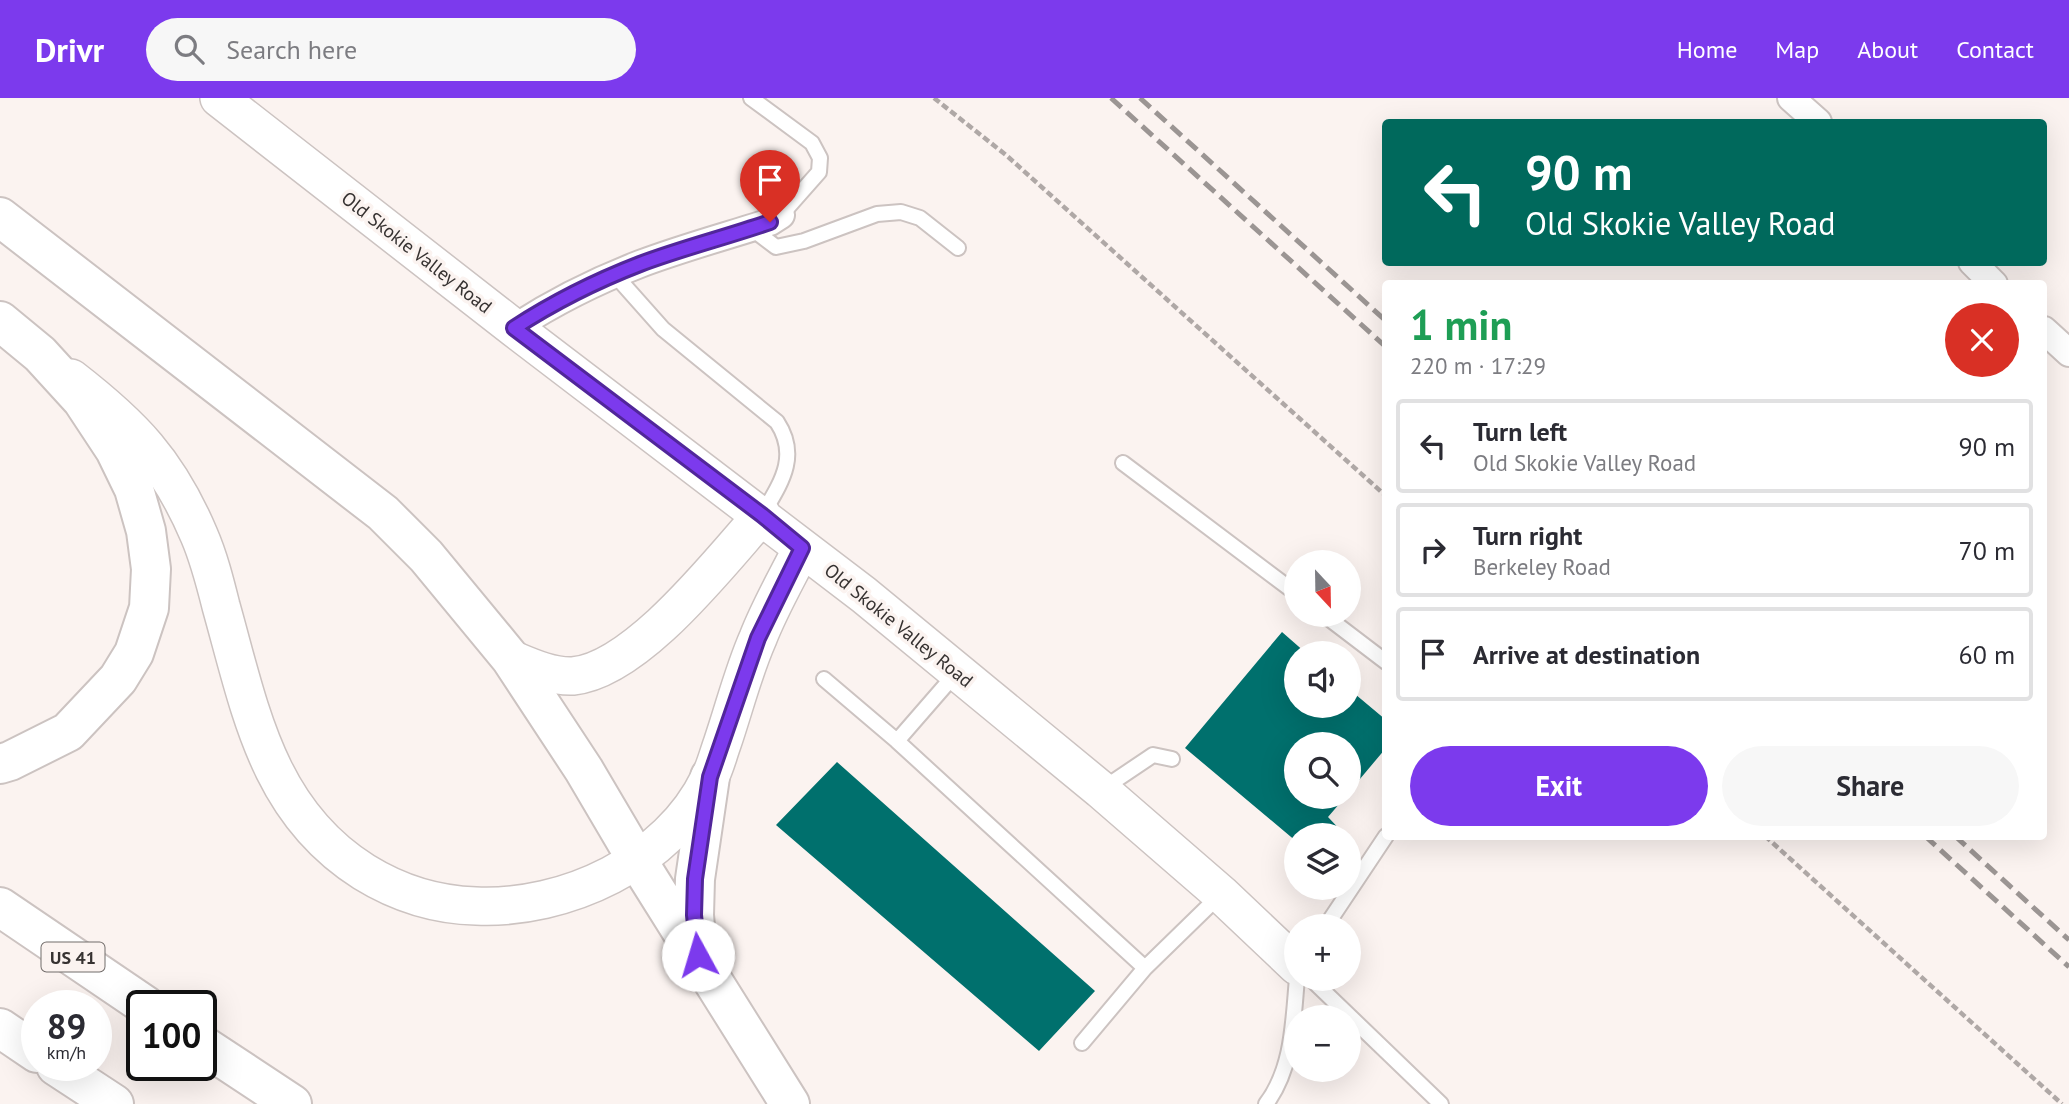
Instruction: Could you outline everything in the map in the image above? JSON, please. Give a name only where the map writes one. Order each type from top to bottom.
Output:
[{"type":"highway","points":[[0,217],[383,513],[426,556],[512,659],[584,770],[637,860],[790,1104]]},
{"type":"highway","points":[[0,321],[40,354],[82,400],[115,450],[134,489],[146,531],[151,569],[149,608],[134,653],[118,679],[68,732],[0,764]]},
{"type":"highway","points":[[698,955],[694,915],[695,879],[710,777]]},
{"type":"highway","name":"US 41","points":[[0,907],[126,992]]},
{"type":"highway","points":[[0,1028],[21,1042]]},
{"type":"highway","points":[[217,1055],[292,1104]]},
{"type":"highway","points":[[79,1081],[114,1104]]},
{"type":"street","name":"Old Skokie Valley Road","points":[[219,98],[514,328],[864,594],[1101,790],[1222,894],[1284,954]]},
{"type":"street","points":[[1791,98],[1815,119]]},
{"type":"street","points":[[514,328],[544,308],[615,275],[781,215]]},
{"type":"street","points":[[1976,266],[1990,280]]},
{"type":"street","points":[[2047,333],[2069,353]]},
{"type":"street","points":[[40,354],[120,417],[166,471],[200,536],[264,748],[280,784],[297,810],[333,850],[378,880],[397,889],[438,901],[487,907],[520,905],[555,896],[594,883],[637,860],[682,821],[710,777],[758,638],[802,548]]},
{"type":"street","points":[[512,659],[541,671],[573,676],[603,667],[641,644],[686,600],[762,515]]},
{"type":"lane","points":[[751,98],[812,144],[820,158],[819,172],[781,215]]},
{"type":"lane","points":[[751,228],[776,247],[804,241],[877,214],[901,212],[919,218],[958,248]]},
{"type":"lane","points":[[615,275],[663,329],[777,422],[787,449],[784,477],[762,515]]},
{"type":"lane","points":[[1123,463],[1284,584]]},
{"type":"lane","points":[[1340,627],[1382,659]]},
{"type":"lane","points":[[897,741],[958,671]]},
{"type":"lane","points":[[824,679],[897,741],[1145,968]]},
{"type":"lane","points":[[1101,790],[1153,755],[1172,759]]},
{"type":"lane","points":[[1334,914],[1383,840]]},
{"type":"lane","points":[[1082,1043],[1145,968],[1222,894]]},
{"type":"lane","points":[[1266,1104],[1277,1088],[1289,1054],[1296,991]]},
{"type":"lane","points":[[1324,991],[1441,1104]]},
{"type":"path","points":[[934,98],[1006,155],[1382,492]]},
{"type":"path","points":[[1769,840],[2062,1104]]},
{"type":"building","points":[[1282,632],[1292,641],[1284,641],[1284,718],[1361,718],[1361,699],[1382,717],[1382,753],[1361,778],[1361,732],[1284,732],[1284,809],[1335,809],[1328,817],[1334,823],[1284,823],[1284,831],[1185,748]]},
{"type":"building","points":[[837,762],[1095,991],[1039,1051],[776,825]]},
{"type":"railway","points":[[1111,98],[1382,343]]},
{"type":"railway","points":[[1140,98],[1382,317]]},
{"type":"railway","points":[[1929,840],[2069,967]]},
{"type":"railway","points":[[1959,840],[2069,940]]},
{"type":"route","points":[[698,955],[694,915],[695,879],[710,777],[758,638],[802,548],[514,328],[544,308],[594,283],[641,264],[770,222]]}]
